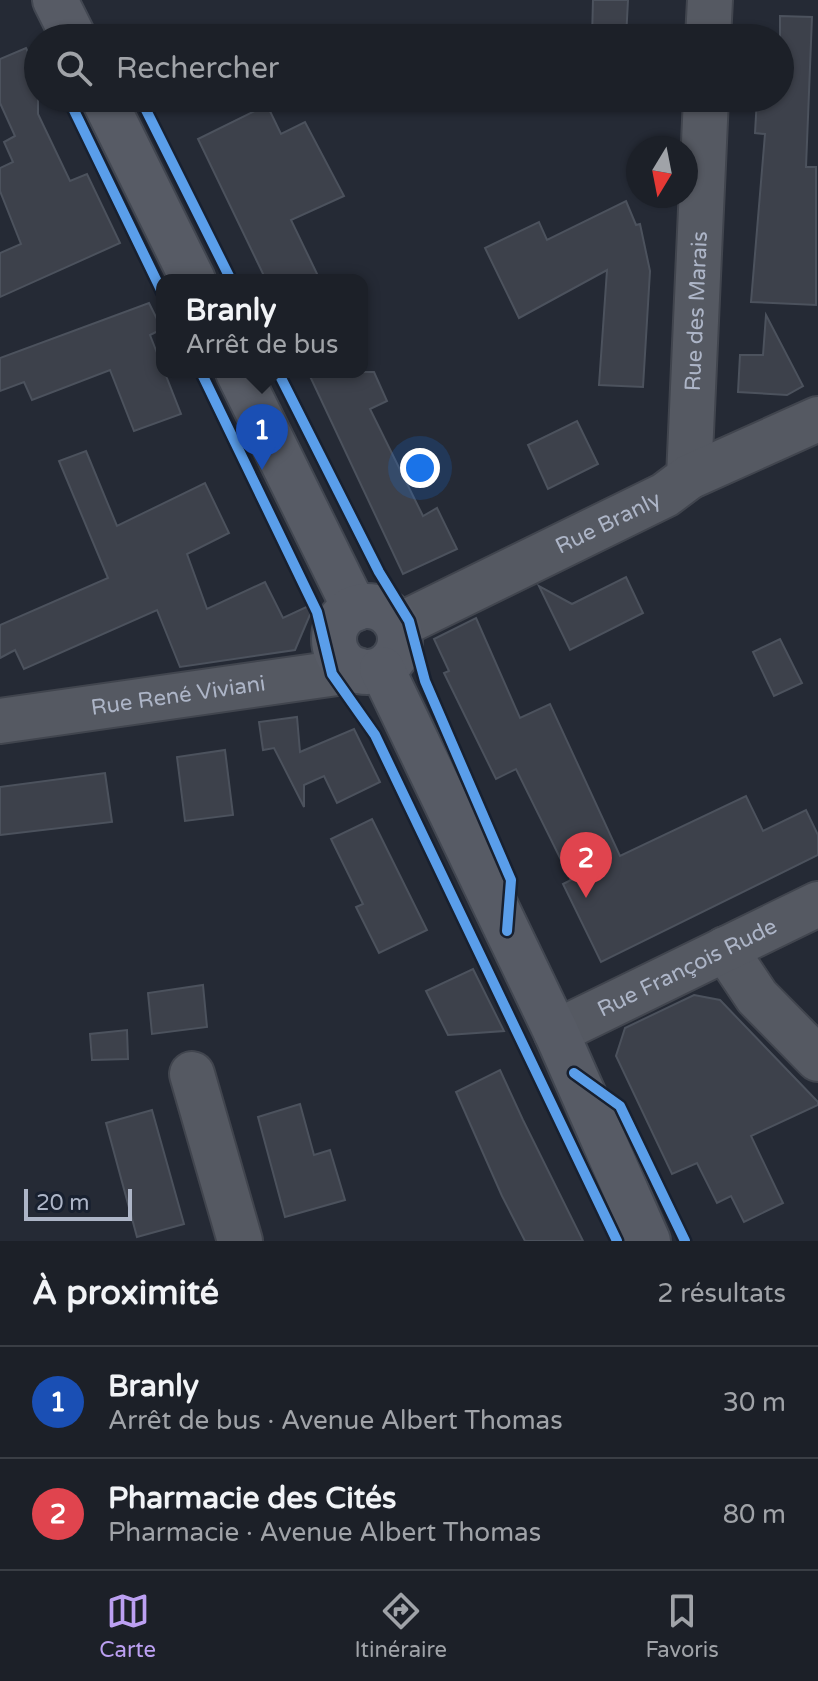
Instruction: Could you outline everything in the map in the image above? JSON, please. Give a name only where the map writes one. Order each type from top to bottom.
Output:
[{"type":"main road","points":[[55,0],[67,24]]},
{"type":"main road","points":[[110,112],[190,274]]},
{"type":"main road","points":[[241,378],[355,609]]},
{"type":"main road","points":[[365,606],[384,611],[398,626],[400,646],[390,663],[370,670],[341,660],[334,640],[339,621],[355,609],[365,606]]},
{"type":"main road","points":[[370,670],[556,1032],[648,1241]]},
{"type":"street","points":[[709,24],[710,0]]},
{"type":"street","name":"Rue des Marais","points":[[689,477],[705,112]]},
{"type":"street","name":"Rue Branly","points":[[398,626],[665,495],[689,477],[818,419]]},
{"type":"street","name":"Rue René Viviani","points":[[0,721],[370,670]]},
{"type":"street","name":"Rue François Rude","points":[[556,1032],[818,904]]},
{"type":"street","points":[[725,949],[757,997],[818,1059]]},
{"type":"street","points":[[192,1074],[240,1241]]},
{"type":"building","points":[[593,0],[628,0],[627,24],[592,24]]},
{"type":"building","points":[[780,16],[812,17],[806,167],[816,167],[816,305],[751,302],[765,134],[755,133],[756,112],[794,112],[794,24],[780,24]]},
{"type":"building","points":[[24,49],[24,112],[38,112],[70,181],[87,174],[120,243],[0,297],[0,253],[21,244],[0,191],[0,168],[13,162],[4,142],[15,136],[0,103],[0,59]]},
{"type":"building","points":[[253,112],[270,112],[281,134],[305,122],[344,196],[291,220],[317,274],[263,274],[198,139]]},
{"type":"building","points":[[626,201],[626,208],[629,208],[636,225],[640,224],[650,271],[643,387],[599,385],[607,270],[519,318],[485,248],[539,222],[547,240]]},
{"type":"building","points":[[149,303],[156,317],[156,332],[150,335],[156,350],[156,378],[167,378],[181,414],[134,431],[110,370],[32,400],[24,382],[0,391],[0,358]]},
{"type":"building","points":[[766,315],[803,386],[787,395],[738,392],[740,355],[763,355]]},
{"type":"building","points":[[368,372],[374,372],[387,401],[370,409],[423,516],[437,508],[457,549],[403,574],[311,378],[368,378]]},
{"type":"building","points":[[577,421],[598,464],[548,489],[528,445]]},
{"type":"building","points":[[86,451],[117,526],[205,483],[229,533],[187,554],[207,609],[265,582],[283,618],[315,603],[295,650],[180,667],[157,610],[24,669],[15,650],[0,658],[0,625],[108,578],[59,461]]},
{"type":"building","points":[[626,577],[643,613],[570,650],[539,586],[572,604]]},
{"type":"building","points":[[476,618],[520,718],[550,704],[620,856],[746,796],[763,831],[806,810],[818,835],[818,855],[601,962],[563,884],[571,880],[516,769],[496,779],[444,673],[449,671],[434,639]]},
{"type":"building","points":[[780,639],[802,683],[774,696],[753,652]]},
{"type":"building","points":[[297,717],[300,752],[354,729],[380,782],[337,803],[324,776],[304,785],[304,807],[274,748],[263,750],[259,722]]},
{"type":"building","points":[[225,750],[233,815],[185,821],[177,757]]},
{"type":"building","points":[[105,773],[112,822],[0,835],[0,787]]},
{"type":"building","points":[[372,819],[427,930],[379,953],[356,907],[363,904],[331,839]]},
{"type":"building","points":[[473,969],[504,1031],[448,1035],[426,991]]},
{"type":"building","points":[[203,985],[207,1027],[152,1034],[148,993]]},
{"type":"building","points":[[694,995],[720,1000],[818,1102],[818,1105],[751,1136],[783,1203],[744,1222],[731,1196],[717,1203],[697,1163],[672,1174],[616,1056],[625,1028]]},
{"type":"building","points":[[127,1030],[128,1059],[92,1060],[90,1034]]},
{"type":"building","points":[[500,1070],[583,1241],[525,1241],[502,1196],[456,1092]]},
{"type":"building","points":[[300,1104],[314,1155],[330,1150],[345,1200],[285,1217],[258,1117]]},
{"type":"building","points":[[152,1110],[184,1224],[137,1237],[106,1123]]},
{"type":"cycle path","points":[[75,112],[156,280]]},
{"type":"cycle path","points":[[147,112],[228,274]]},
{"type":"cycle path","points":[[204,378],[317,612],[332,674],[375,735],[617,1241]]},
{"type":"cycle path","points":[[281,378],[379,572],[409,621],[425,681],[511,880],[507,931]]},
{"type":"cycle path","points":[[574,1073],[620,1106],[685,1241]]},
{"type":"place","name":"Branly","points":[[262,470]]},
{"type":"place","name":"Pharmacie des Cités","points":[[586,898]]}]
